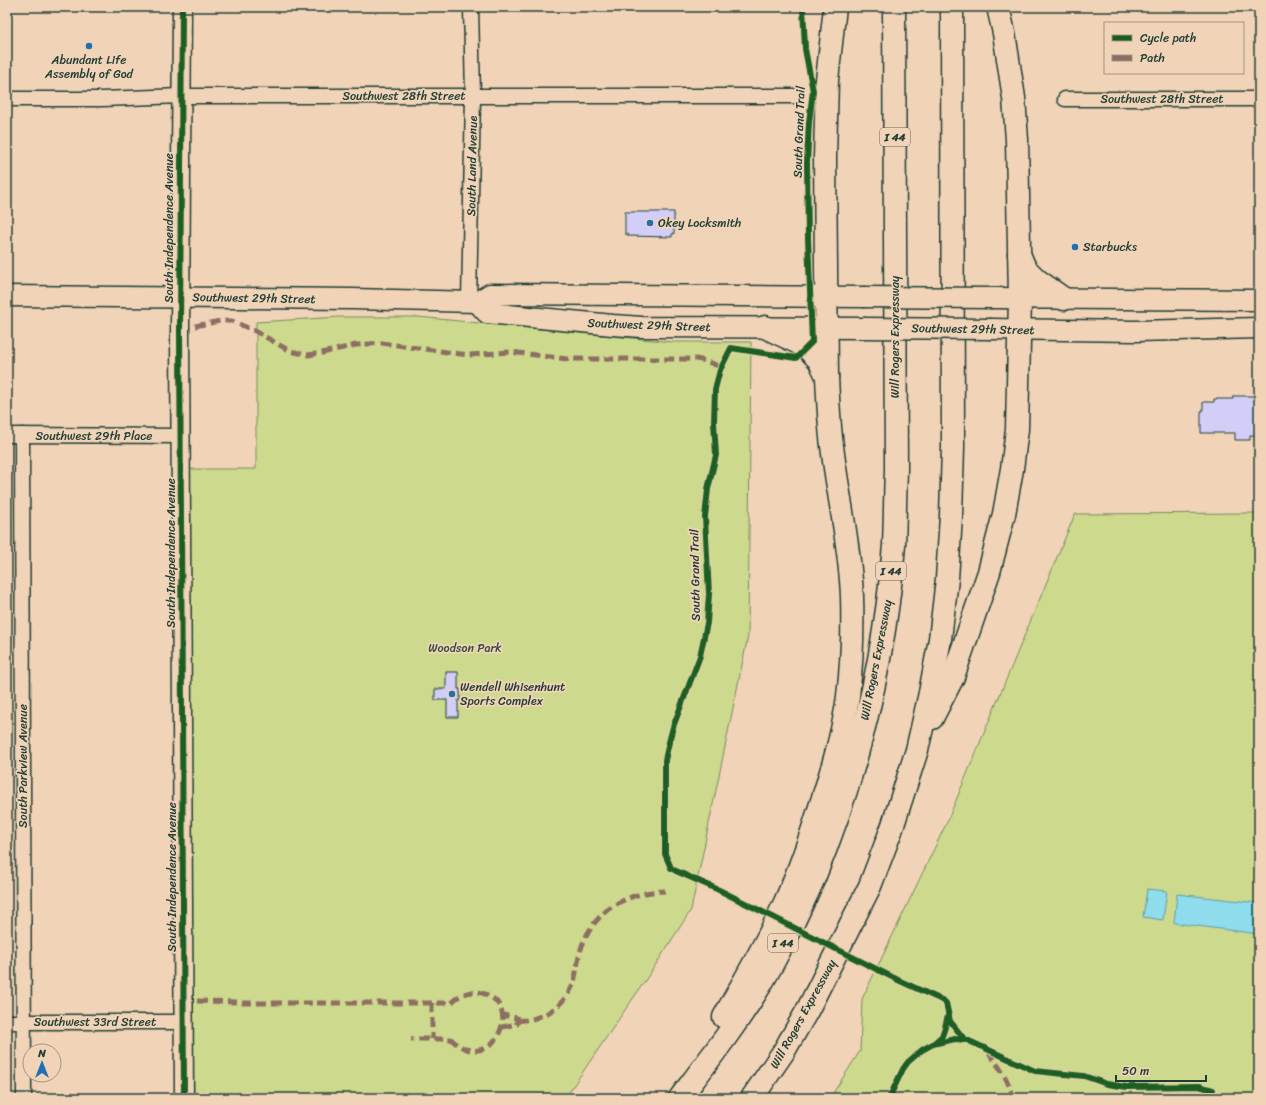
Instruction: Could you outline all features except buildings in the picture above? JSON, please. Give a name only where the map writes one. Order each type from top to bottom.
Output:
[{"type":"highway","points":[[679,1098],[780,912],[807,846],[833,764],[848,698],[851,667],[852,596],[850,564],[832,447],[828,410],[826,328],[825,158],[827,80],[835,7]]},
{"type":"highway","name":"Will Rogers Expressway","points":[[679,1098],[729,1034],[761,984],[814,879],[853,771],[882,641],[894,544],[896,470],[894,7]]},
{"type":"highway","name":"Will Rogers Expressway","points":[[752,1098],[784,1051],[807,1011],[870,886],[892,828],[917,750],[930,694],[940,639],[948,579],[951,516],[953,447],[952,7]]},
{"type":"highway","points":[[917,750],[952,677],[989,572],[1004,514],[1017,429],[1020,298],[1018,253],[1019,188],[1014,98],[1004,33],[998,7]]},
{"type":"highway","points":[[1018,253],[1025,268],[1037,280],[1064,299]]},
{"type":"highway","points":[[765,327],[805,346],[819,360],[827,376]]},
{"type":"main road","name":"Southwest 29th Street","points":[[7,296],[360,299],[473,302],[490,294],[1259,300]]},
{"type":"main road","points":[[1136,299],[1136,331]]},
{"type":"main road","name":"Southwest 29th Street","points":[[473,302],[487,313],[606,325],[642,327],[1136,331],[1259,328]]},
{"type":"street","name":"South Independence Avenue","points":[[182,7],[180,297],[184,1098]]},
{"type":"street","name":"South Land Avenue","points":[[471,7],[473,96],[473,302]]},
{"type":"street","name":"Southwest 28th Street","points":[[9,99],[102,99],[181,96],[796,96]]},
{"type":"street","name":"Southwest 28th Street","points":[[1065,99],[1259,99]]},
{"type":"street","name":"Southwest 29th Place","points":[[7,435],[181,436]]},
{"type":"street","name":"South Parkview Avenue","points":[[22,435],[25,1022],[24,1098]]},
{"type":"street","name":"Southwest 33rd Street","points":[[7,1022],[184,1022]]},
{"type":"green space","name":"Woodson Park","points":[[340,317],[418,317],[673,342],[751,342],[748,636],[691,910],[651,972],[565,1098],[193,1098],[188,469],[256,469],[256,322]]},
{"type":"green space","points":[[1259,513],[1259,1098],[830,1098],[860,1051],[862,999],[947,822],[1075,514]]},
{"type":"water","points":[[1147,889],[1167,891],[1163,920],[1143,917]]},
{"type":"water","points":[[1177,894],[1259,903],[1259,934],[1174,923]]},
{"type":"marked path","points":[[195,326],[220,321],[232,321],[255,331],[290,351],[308,355],[356,345],[382,343],[468,355],[511,352],[567,359],[696,359],[721,367]]},
{"type":"marked path","points":[[517,1021],[533,1019],[544,1015],[559,1005],[573,985],[581,949],[586,936],[603,914],[613,906],[637,895],[665,891]]},
{"type":"marked path","points":[[197,1001],[243,1003],[451,1003],[458,997],[469,992],[478,992],[495,1000],[502,1011],[502,1024],[498,1036],[490,1045],[479,1050],[465,1049],[451,1039],[411,1039]]},
{"type":"marked path","points":[[432,1003],[432,1039]]},
{"type":"marked path","points":[[502,1015],[517,1018],[517,1024],[502,1027]]},
{"type":"marked path","points":[[990,1051],[990,1055],[1007,1081],[1013,1098]]},
{"type":"cycle path","points":[[182,7],[180,332],[184,1098]]},
{"type":"cycle path","name":"South Grand Trail","points":[[803,7],[805,49],[813,91],[809,122],[807,162],[812,342],[796,358],[731,348],[720,370],[715,389],[714,422],[716,455],[708,489],[705,517],[709,594],[707,623],[700,656],[673,727],[665,760],[665,854],[671,868],[676,871],[719,890],[898,980],[944,1001],[946,1003],[950,1021],[965,1040]]},
{"type":"cycle path","points":[[889,1098],[908,1062],[942,1036],[948,1015]]},
{"type":"cycle path","points":[[933,1044],[955,1039],[967,1040],[1035,1071],[1084,1076],[1107,1084],[1127,1087],[1199,1086],[1213,1090]]},
{"type":"place","name":"Abundant Life Assembly of God","points":[[89,46]]},
{"type":"place","name":"Okey Locksmith","points":[[650,223]]},
{"type":"place","name":"Starbucks","points":[[1075,247]]},
{"type":"place","name":"Wendell Whisenhunt Sports Complex","points":[[452,694]]}]
